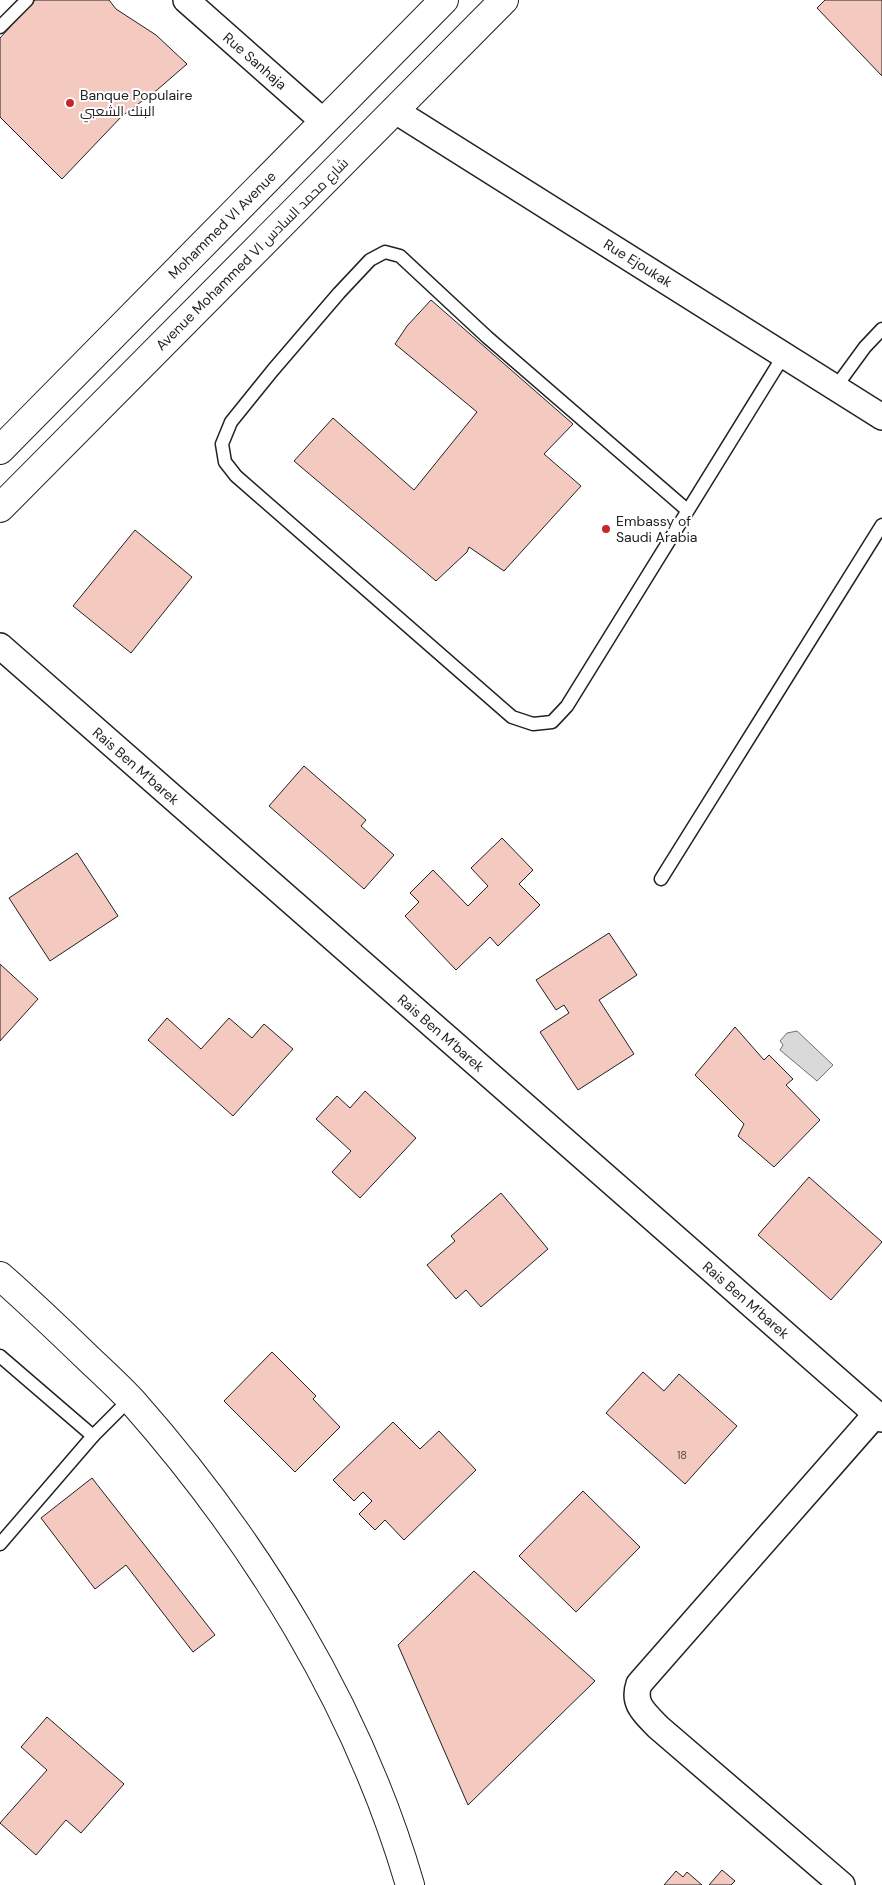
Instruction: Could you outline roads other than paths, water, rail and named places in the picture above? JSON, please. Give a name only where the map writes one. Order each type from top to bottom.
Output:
[{"type":"main road","name":"Mohammed VI Avenue","points":[[0,450],[444,0]]},
{"type":"main road","name":"Avenue Mohammed VI شارع محمد السادس","points":[[0,508],[504,0]]},
{"type":"main road","points":[[0,1276],[35,1306],[130,1399],[204,1489],[254,1560],[300,1634],[354,1737],[374,1784],[410,1885]]},
{"type":"street","name":"Rue Sanhaja","points":[[186,0],[324,122]]},
{"type":"street","name":"Rue Ejoukak","points":[[394,110],[882,417]]},
{"type":"street","name":"Rais Ben M’barek","points":[[0,646],[879,1416]]},
{"type":"street","points":[[842,1885],[658,1727],[640,1706],[636,1692],[640,1684],[879,1416]]},
{"type":"lane","points":[[0,27],[27,0]]},
{"type":"lane","points":[[687,510],[487,337],[400,256],[385,252],[370,260],[339,292],[272,370],[232,422],[222,444],[225,462],[236,476],[512,716],[533,724],[552,722],[567,706],[784,355]]},
{"type":"lane","points":[[835,388],[865,347],[882,329]]},
{"type":"lane","points":[[660,879],[882,525]]},
{"type":"lane","points":[[0,1356],[93,1436]]},
{"type":"lane","points":[[0,1544],[93,1436],[130,1399]]},
{"type":"place","name":"Banque Populaire البنك الشعبي","points":[[70,103]]},
{"type":"place","name":"Embassy of Saudi Arabia","points":[[606,529]]}]
